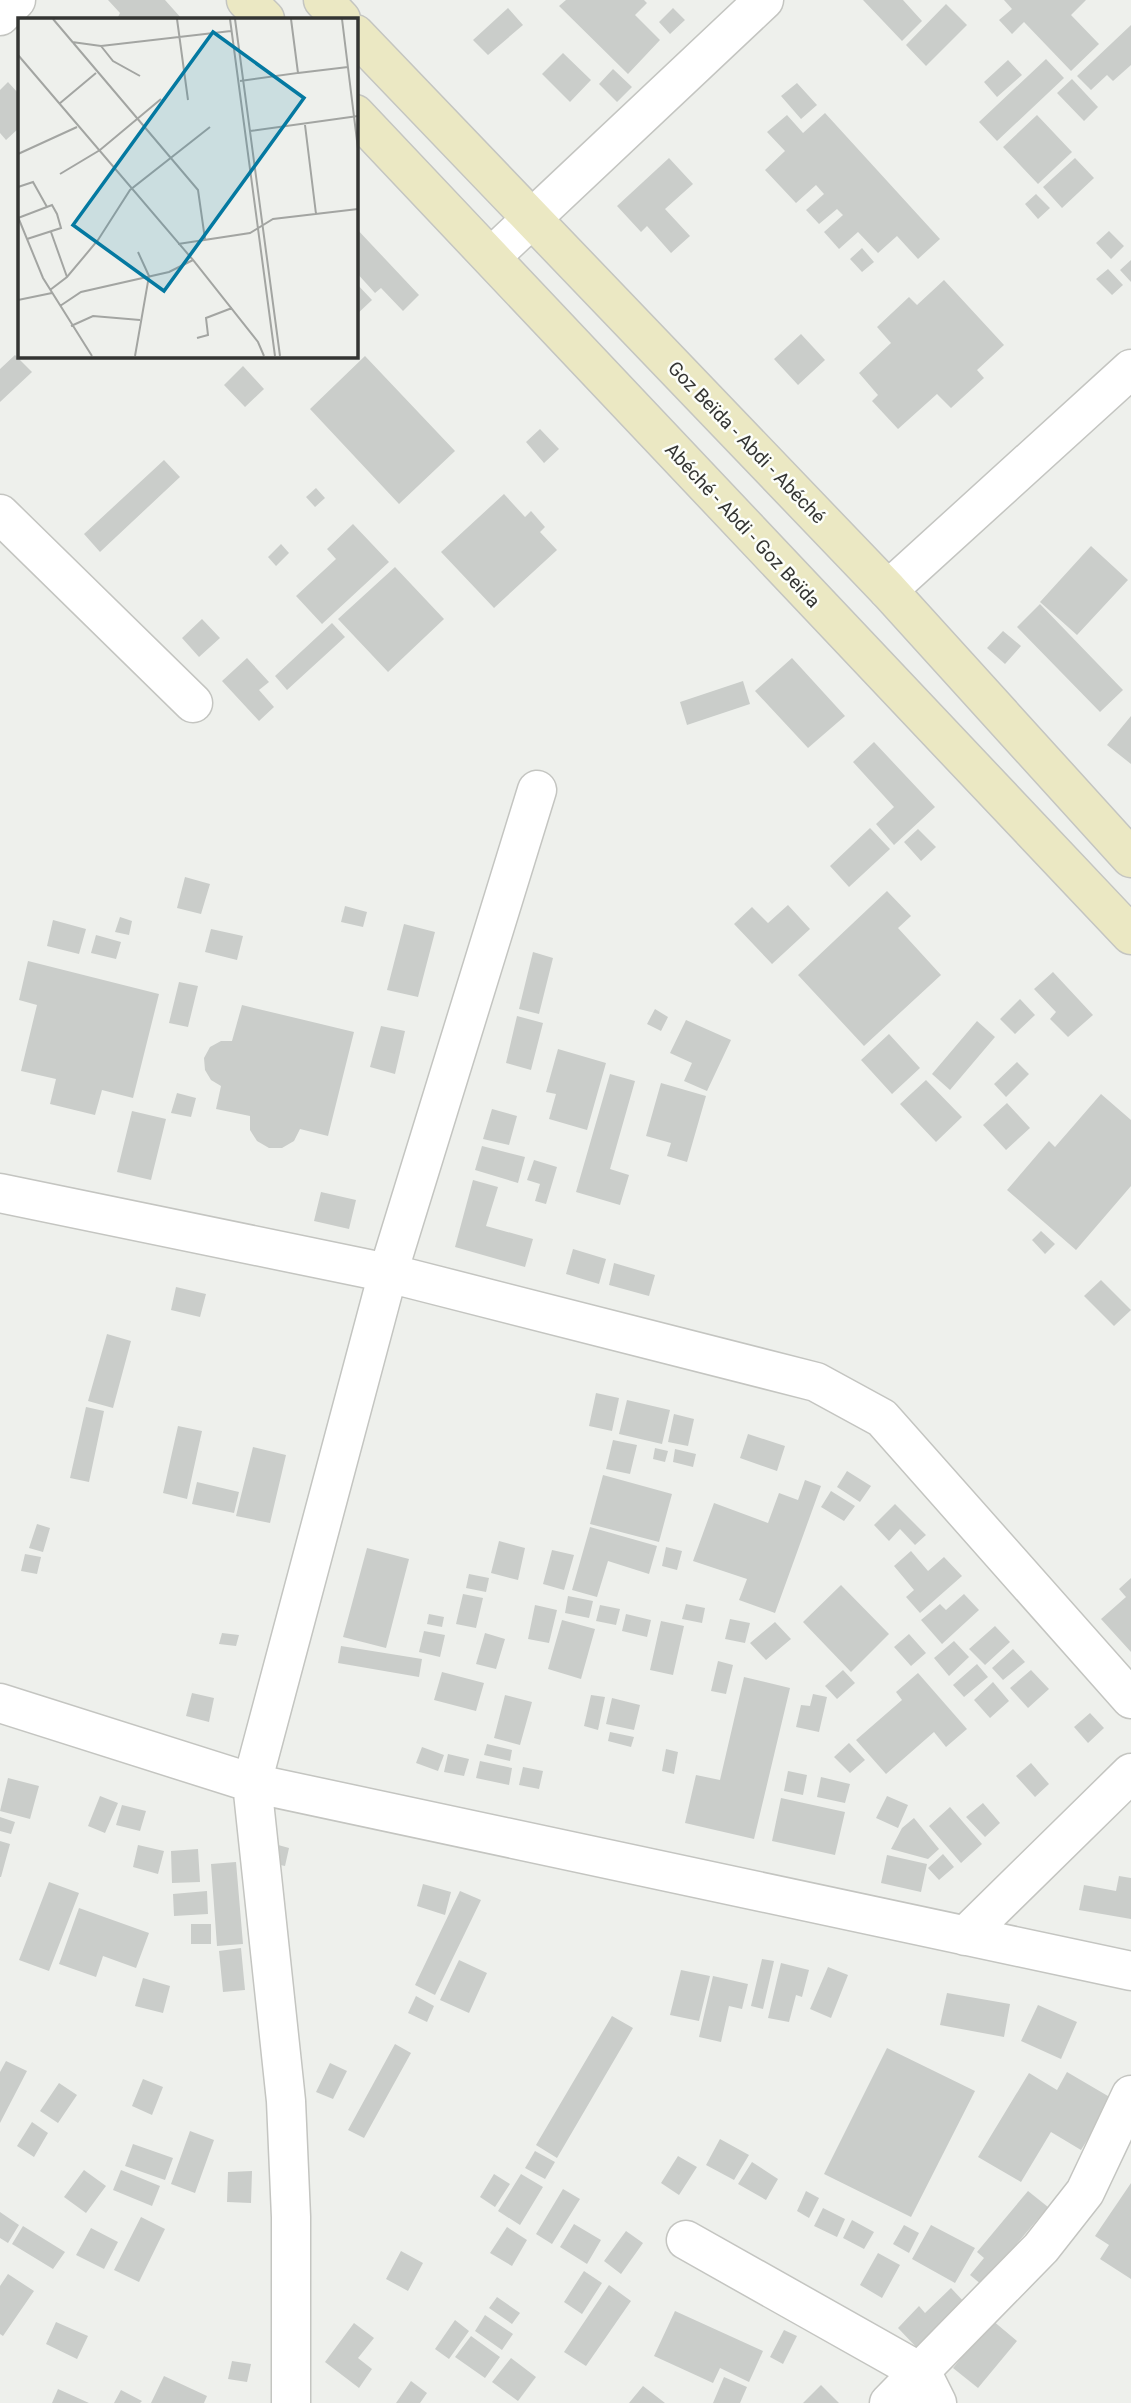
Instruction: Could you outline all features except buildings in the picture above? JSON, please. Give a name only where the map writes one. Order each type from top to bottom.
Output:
[{"type":"main road","points":[[246,0],[264,18]]},
{"type":"main road","points":[[323,0],[340,18]]},
{"type":"main road","name":"Goz Beïda - Abdi - Abéché","points":[[357,36],[888,590],[1131,858]]},
{"type":"main road","name":"Abéché - Abdi - Goz Beïda","points":[[357,116],[1131,935]]},
{"type":"street","points":[[0,16],[16,0]]},
{"type":"street","points":[[491,257],[764,0]]},
{"type":"street","points":[[888,590],[1131,369]]},
{"type":"street","points":[[0,514],[193,703]]},
{"type":"street","points":[[291,2403],[291,2217],[286,2101],[252,1783],[388,1273],[537,790]]},
{"type":"street","points":[[0,1193],[388,1273],[816,1382],[849,1397],[882,1418],[1131,1699]]},
{"type":"street","points":[[0,1703],[252,1783],[1131,1971]]},
{"type":"street","points":[[965,1936],[1131,1773]]},
{"type":"street","points":[[890,2403],[929,2388],[1085,2192],[1131,2095]]},
{"type":"street","points":[[687,2240],[929,2388]]}]
